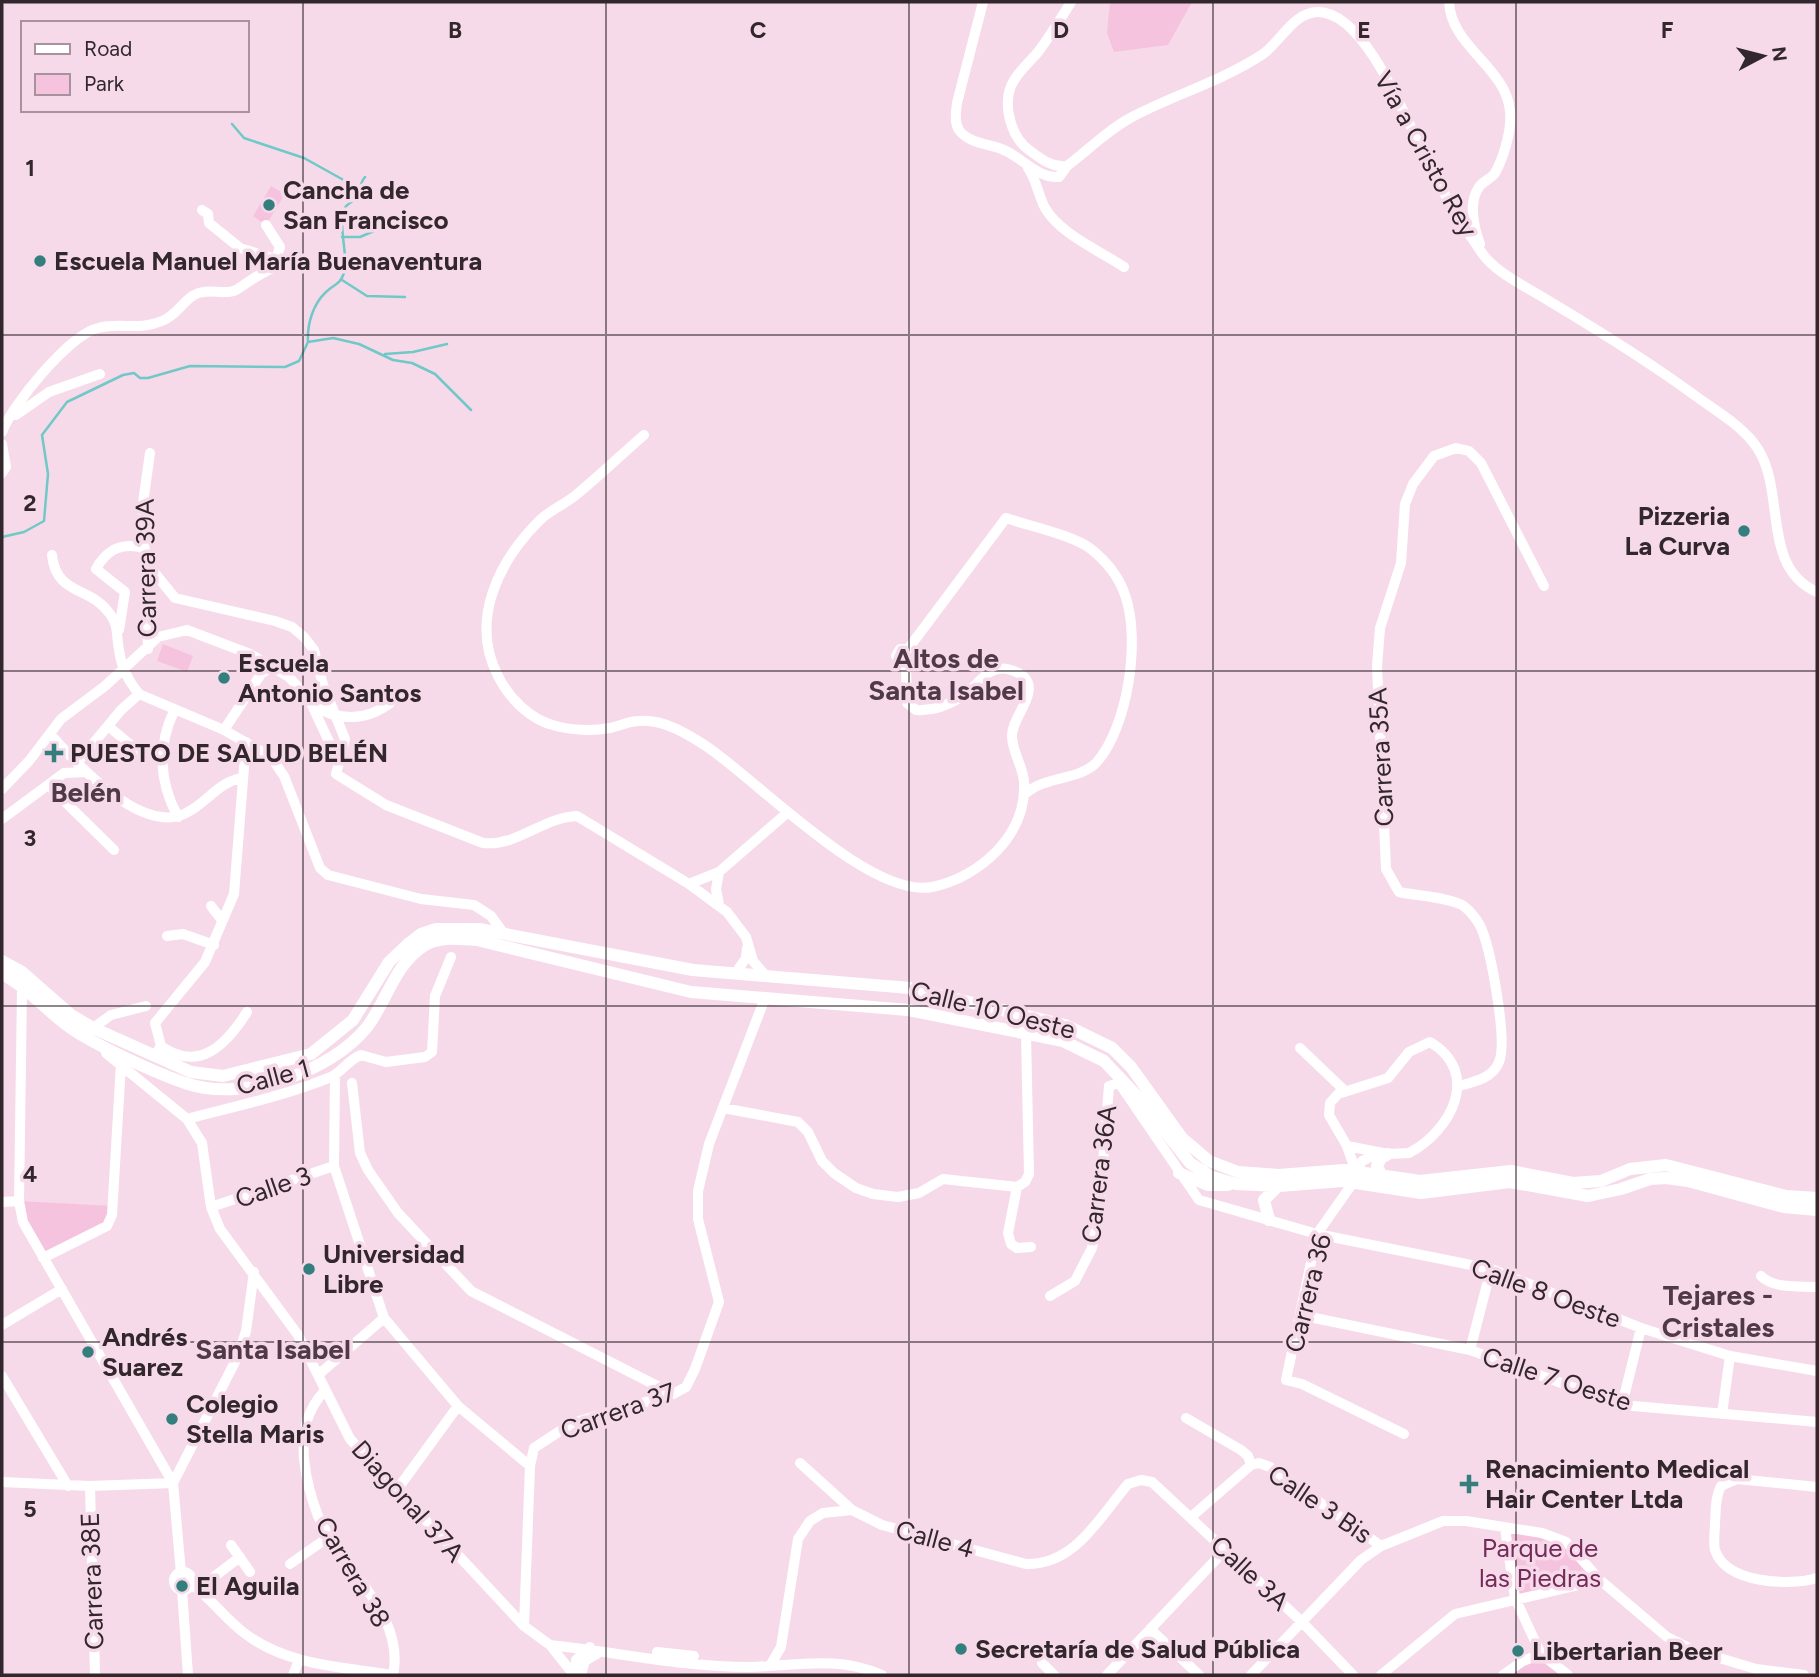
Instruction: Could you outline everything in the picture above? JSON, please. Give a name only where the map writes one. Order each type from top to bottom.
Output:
[{"type":"main road","name":"Calle 1","points":[[2,961],[22,972],[91,1034],[158,1051],[191,1072],[223,1076],[311,1054],[353,1020],[389,962],[421,934],[436,929],[474,934]]},
{"type":"main road","name":"Calle 10 Oeste","points":[[474,934],[504,934],[657,962],[768,978],[911,988],[1066,1025],[1112,1048],[1148,1088],[1182,1138],[1217,1166],[1259,1175],[1327,1170],[1421,1193],[1510,1182],[1588,1196],[1612,1192],[1650,1179],[1665,1178],[1785,1201]]},
{"type":"main road","name":"Calle 10 Oeste","points":[[474,934],[691,992],[863,1005],[941,1015],[1075,1045],[1104,1060],[1139,1098],[1190,1163],[1212,1177],[1236,1184],[1279,1186],[1354,1177],[1420,1181],[1511,1171],[1573,1183],[1601,1181],[1649,1165],[1666,1165],[1785,1201]]},
{"type":"main road","name":"Calle 1","points":[[2,974],[66,1024],[91,1034],[187,1084],[225,1090],[259,1085],[327,1062],[346,1048],[368,1025],[403,965],[425,945],[474,934]]},
{"type":"main road","points":[[653,984],[646,971],[657,962]]},
{"type":"main road","points":[[863,1005],[912,1007],[919,998],[917,991],[911,988]]},
{"type":"main road","points":[[941,1015],[933,1006],[939,997],[974,1005],[986,1004]]},
{"type":"main road","points":[[1382,1177],[1377,1170],[1378,1162],[1388,1154]]},
{"type":"main road","points":[[1179,1173],[1208,1185],[1236,1184]]},
{"type":"main road","points":[[1269,1220],[1265,1214],[1264,1200],[1279,1186]]},
{"type":"main road","points":[[1785,1201],[1817,1198]]},
{"type":"main road","points":[[1785,1201],[1817,1210]]},
{"type":"street","points":[[983,2],[973,50],[962,78],[956,120],[959,130],[967,137],[1003,149],[1051,177],[1063,174],[1067,166],[1050,164],[1025,147],[1010,119],[1008,104],[1010,88],[1016,77],[1039,51],[1071,2]]},
{"type":"street","points":[[1449,2],[1455,29],[1505,90],[1510,112],[1500,162],[1493,176],[1479,187],[1473,206],[1477,235],[1485,258]]},
{"type":"street","name":"Vía a Cristo Rey","points":[[1067,166],[1132,117],[1182,97],[1252,61],[1272,48],[1300,17],[1317,12],[1329,14],[1354,32],[1387,78],[1433,173],[1485,258],[1514,279],[1656,365],[1745,433],[1763,458],[1768,473],[1784,559],[1790,571],[1802,584],[1817,593]]},
{"type":"street","points":[[1023,162],[1037,183],[1047,211],[1062,226],[1124,267]]},
{"type":"street","points":[[202,210],[208,214],[209,223],[240,248],[278,260]]},
{"type":"street","points":[[2,432],[9,418],[59,354],[98,328],[143,328],[178,313],[186,300],[197,293],[210,289],[235,290],[255,275],[273,268],[278,260],[279,244],[266,225]]},
{"type":"street","points":[[9,418],[49,392],[100,374]]},
{"type":"street","points":[[644,435],[576,495],[543,517],[518,544],[501,572],[488,603],[485,621],[490,659],[506,691],[514,699],[552,725],[608,729],[639,721],[680,730],[709,748],[787,813],[887,881],[930,887],[957,880],[996,852],[1014,827],[1024,795],[1022,765],[1012,737],[1016,720],[1027,704],[1029,693],[1022,677],[1007,668],[994,669],[963,696],[949,704],[916,710],[906,703],[907,673],[903,664],[897,660],[897,652],[908,649],[1006,518],[1088,546],[1103,559],[1125,593],[1132,633],[1120,720],[1095,763],[1075,774],[1041,782],[1024,795]]},
{"type":"street","points":[[2,444],[6,467],[2,473]]},
{"type":"street","name":"Carrera 35A","points":[[1460,1086],[1491,1073],[1500,1062],[1500,1015],[1482,930],[1472,915],[1462,905],[1399,892],[1386,869],[1376,687],[1380,628],[1402,563],[1405,504],[1413,484],[1434,456],[1456,448],[1469,451],[1481,463],[1544,586]]},
{"type":"street","name":"Carrera 39A","points":[[2,789],[29,761],[61,719],[148,650],[143,503],[150,453]]},
{"type":"street","points":[[144,548],[121,546],[111,551],[96,569],[125,592],[118,649],[124,670],[139,694],[224,730],[271,757],[284,776],[320,868],[328,875],[421,900],[474,905],[491,916],[504,934]]},
{"type":"street","points":[[52,555],[54,570],[60,580],[101,604],[112,615],[119,631]]},
{"type":"street","points":[[145,561],[174,598],[275,621],[304,637],[314,650],[323,685],[345,738],[336,774],[386,805],[483,843],[508,842],[561,816],[577,816],[719,905],[746,937],[753,961],[768,978]]},
{"type":"street","points":[[148,650],[159,638],[187,630],[250,654],[278,670],[310,701],[337,716],[367,715],[390,703]]},
{"type":"street","points":[[224,730],[261,674],[267,670],[278,670]]},
{"type":"street","points":[[77,763],[139,694]]},
{"type":"street","points":[[310,701],[339,763]]},
{"type":"street","points":[[174,711],[165,734],[161,758],[164,783],[178,817]]},
{"type":"street","points":[[108,726],[138,751]]},
{"type":"street","points":[[50,734],[85,772],[105,789],[151,815],[178,817],[213,795],[224,783],[242,778]]},
{"type":"street","points":[[246,742],[234,894],[221,919],[214,945],[205,962],[155,1023],[158,1051],[192,1059],[208,1053],[233,1032],[247,1012]]},
{"type":"street","points":[[2,819],[64,773],[85,772]]},
{"type":"street","points":[[48,785],[114,850]]},
{"type":"street","points":[[689,884],[719,872],[787,813]]},
{"type":"street","points":[[719,872],[716,889],[719,905]]},
{"type":"street","points":[[211,906],[221,919]]},
{"type":"street","points":[[167,936],[183,934],[214,945]]},
{"type":"street","points":[[736,974],[746,958],[746,937]]},
{"type":"street","points":[[187,1119],[251,1104],[335,1076],[349,1060],[361,1055],[386,1062],[425,1057],[432,1052],[435,996],[451,957]]},
{"type":"street","points":[[22,989],[19,1202],[23,1222],[173,1483],[181,1573],[188,1574],[190,1588],[188,1675]]},
{"type":"street","name":"Carrera 37","points":[[530,1466],[534,1448],[572,1423],[673,1394],[686,1387],[719,1302],[698,1219],[698,1191],[709,1144],[765,998]]},
{"type":"street","points":[[91,1034],[111,1014],[146,1006]]},
{"type":"street","name":"Diagonal 37A","points":[[91,1034],[121,1065],[187,1119],[202,1143],[211,1207],[225,1237],[254,1272],[298,1335],[350,1439],[524,1626],[550,1645],[574,1675]]},
{"type":"street","points":[[1026,1034],[1029,1174],[1021,1184],[1008,1233],[1011,1244],[1017,1248],[1031,1247]]},
{"type":"street","points":[[1430,1042],[1441,1048],[1454,1067],[1460,1086],[1446,1120],[1409,1153],[1367,1157],[1354,1177],[1347,1146],[1329,1115],[1333,1099],[1345,1090],[1388,1078],[1409,1052],[1430,1042]]},
{"type":"street","points":[[1300,1048],[1345,1090]]},
{"type":"street","points":[[43,1258],[107,1226],[113,1215],[121,1065]]},
{"type":"street","points":[[335,1076],[334,1166],[384,1318],[458,1406],[530,1466],[524,1626]]},
{"type":"street","points":[[352,1083],[360,1153],[368,1170],[398,1213],[471,1291],[673,1394]]},
{"type":"street","name":"Calle 8 Oeste","points":[[1119,1083],[1199,1200],[1317,1234],[1491,1269],[1641,1328],[1730,1356],[1817,1371]]},
{"type":"street","name":"Carrera 36A","points":[[1051,1296],[1075,1281],[1092,1248],[1098,1213],[1109,1086],[1119,1083]]},
{"type":"street","points":[[723,1108],[798,1122],[808,1132],[822,1161],[834,1173],[856,1188],[873,1194],[898,1197],[919,1194],[943,1179],[1021,1184]]},
{"type":"street","points":[[1347,1146],[1388,1154]]},
{"type":"street","name":"Calle 3","points":[[211,1207],[334,1166]]},
{"type":"street","name":"Carrera 36","points":[[1354,1177],[1317,1234],[1286,1380],[1302,1384],[1404,1434]]},
{"type":"street","points":[[2,1202],[19,1202]]},
{"type":"street","points":[[1471,1350],[1491,1269]]},
{"type":"street","points":[[173,1483],[238,1356],[246,1331],[254,1272]]},
{"type":"street","points":[[1760,1276],[1767,1282],[1779,1285],[1817,1287]]},
{"type":"street","points":[[2,1325],[62,1289]]},
{"type":"street","name":"Calle 7 Oeste","points":[[1300,1315],[1471,1350],[1622,1405],[1817,1422]]},
{"type":"street","points":[[318,1375],[384,1318]]},
{"type":"street","points":[[1622,1405],[1641,1328]]},
{"type":"street","points":[[1722,1414],[1730,1356]]},
{"type":"street","name":"Carrera 38E","points":[[2,1376],[68,1486]]},
{"type":"street","name":"Carrera 38","points":[[325,1390],[310,1410],[302,1442],[310,1489],[318,1516],[384,1616],[397,1656],[393,1675]]},
{"type":"street","points":[[396,1491],[458,1406]]},
{"type":"street","name":"Calle 3 Bis","points":[[1185,1418],[1241,1450],[1255,1464],[1270,1467],[1381,1545]]},
{"type":"street","points":[[800,1463],[852,1510]]},
{"type":"street","points":[[1191,1517],[1255,1464]]},
{"type":"street","points":[[1817,1487],[1737,1479],[1721,1486],[1717,1494],[1714,1540],[1720,1558],[1735,1570],[1772,1584],[1817,1578]]},
{"type":"street","name":"Calle 3A","points":[[1041,1564],[1073,1550],[1128,1484],[1141,1480],[1152,1482],[1301,1621],[1353,1675]]},
{"type":"street","points":[[2,1482],[68,1486],[173,1483]]},
{"type":"street","name":"Carrera 38E","points":[[90,1486],[95,1675]]},
{"type":"street","name":"Calle 4","points":[[781,1647],[798,1539],[810,1521],[832,1510],[852,1510],[882,1525],[1026,1564],[1041,1564]]},
{"type":"street","points":[[1251,1675],[1361,1560],[1381,1545],[1443,1521],[1466,1521],[1542,1533],[1566,1542],[1600,1580],[1667,1637],[1693,1650],[1756,1669],[1804,1675]]},
{"type":"street","points":[[1505,1528],[1515,1598],[1541,1654],[1568,1675]]},
{"type":"street","points":[[290,1564],[330,1536]]},
{"type":"street","points":[[231,1545],[250,1572]]},
{"type":"street","points":[[1107,1675],[1224,1551]]},
{"type":"street","points":[[190,1588],[240,1557]]},
{"type":"street","points":[[1381,1675],[1455,1614],[1600,1580]]},
{"type":"street","points":[[190,1588],[247,1635],[299,1660],[393,1675]]},
{"type":"street","points":[[1150,1629],[1199,1675]]},
{"type":"street","points":[[550,1645],[750,1667],[788,1663],[844,1663],[883,1675]]},
{"type":"street","points":[[574,1675],[576,1660],[586,1649],[609,1646],[771,1664]]},
{"type":"street","points":[[781,1647],[788,1663]]},
{"type":"street","points":[[771,1664],[781,1647]]},
{"type":"street","points":[[581,1675],[590,1655],[608,1652]]},
{"type":"street","points":[[1503,1675],[1523,1661],[1541,1654]]},
{"type":"street","points":[[293,1675],[299,1660]]},
{"type":"street","points":[[1042,1664],[1054,1675]]},
{"type":"green space","points":[[1110,2],[1192,2],[1168,45],[1114,52],[1107,33]]},
{"type":"green space","name":"Cancha de San Francisco","points":[[271,186],[285,194],[266,225],[253,216]]},
{"type":"green space","points":[[163,644],[193,656],[187,672],[157,661]]},
{"type":"green space","points":[[19,1201],[113,1206],[107,1226],[43,1258]]},
{"type":"green space","name":"Parque de las Piedras","points":[[1505,1528],[1566,1542],[1600,1580],[1515,1598]]},
{"type":"green space","points":[[1541,1654],[1568,1675],[1503,1675]]},
{"type":"waterway","points":[[232,124],[244,138],[304,158],[358,188]]},
{"type":"waterway","points":[[308,342],[314,308],[344,273],[343,215],[346,206],[357,197],[365,177]]},
{"type":"waterway","points":[[342,237],[360,237],[388,225],[444,221]]},
{"type":"waterway","points":[[342,280],[367,296],[405,297]]},
{"type":"waterway","points":[[308,342],[333,338],[359,344],[393,360],[412,363],[435,374],[471,410]]},
{"type":"waterway","points":[[2,537],[24,532],[44,521],[48,474],[42,435],[67,402],[123,375],[134,373],[140,378],[148,378],[190,366],[285,367],[299,361],[308,342]]},
{"type":"waterway","points":[[385,354],[413,352],[447,344]]},
{"type":"place","name":"Cancha de San Francisco","points":[[269,205]]},
{"type":"place","name":"Escuela Manuel María Buenaventura","points":[[40,261]]},
{"type":"place","name":"Pizzeria La Curva","points":[[1744,531]]},
{"type":"place","name":"Escuela Antonio Santos","points":[[224,678]]},
{"type":"place","name":"PUESTO DE SALUD BELÉN","points":[[54,753]]},
{"type":"place","name":"Universidad Libre","points":[[309,1269]]},
{"type":"place","name":"Andrés Suarez","points":[[88,1352]]},
{"type":"place","name":"Colegio Stella Maris","points":[[172,1419]]},
{"type":"place","name":"Renacimiento Medical Hair Center Ltda","points":[[1469,1484]]},
{"type":"place","name":"El Aguila","points":[[182,1586]]},
{"type":"place","name":"Secretaría de Salud Pública","points":[[961,1649]]},
{"type":"place","name":"Libertarian Beer","points":[[1518,1651]]},
{"type":"district","name":"Altos de Santa Isabel","points":[[946,674]]},
{"type":"district","name":"Belén","points":[[86,792]]},
{"type":"district","name":"Tejares - Cristales","points":[[1718,1311]]},
{"type":"district","name":"Santa Isabel","points":[[273,1349]]}]
